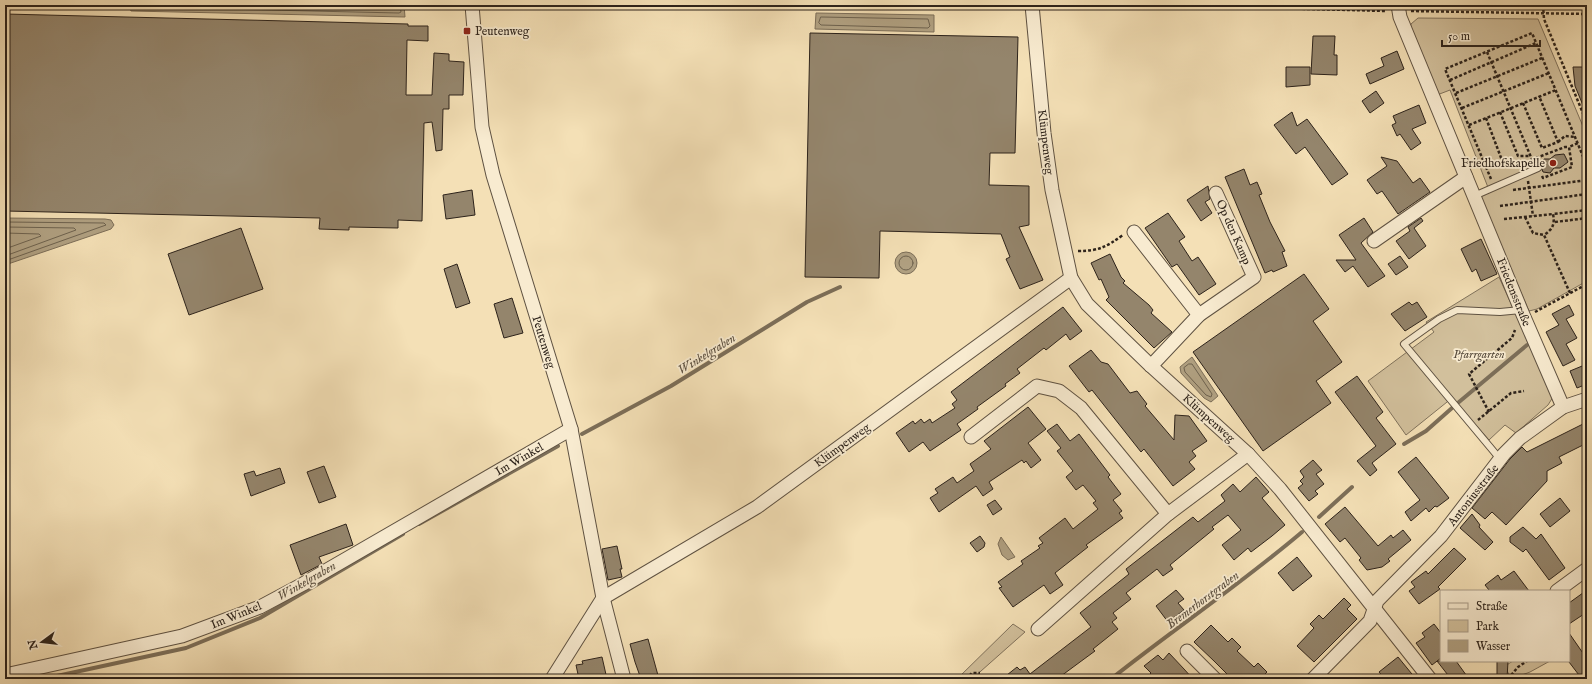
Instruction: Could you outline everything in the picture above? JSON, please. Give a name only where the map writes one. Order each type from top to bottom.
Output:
[{"type":"street","name":"Peutenweg","points":[[472,5],[482,127],[486,147],[493,175],[570,429],[603,598],[624,679]]},
{"type":"street","name":"Klümpenweg","points":[[1032,5],[1044,133],[1052,190],[1071,278],[1087,304],[1150,366],[1248,454],[1280,489],[1430,679]]},
{"type":"street","name":"Friedensstraße","points":[[1398,8],[1523,315],[1563,407]]},
{"type":"street","points":[[1374,241],[1466,177]]},
{"type":"street","name":"Op den Kamp","points":[[1150,366],[1199,315],[1254,277],[1216,193]]},
{"type":"street","points":[[1134,232],[1199,315]]},
{"type":"street","name":"Klümpenweg","points":[[603,598],[757,507],[1071,278]]},
{"type":"street","points":[[971,437],[1037,386],[1059,391],[1081,408],[1168,514]]},
{"type":"street","name":"Antoniusstraße","points":[[1375,609],[1377,601],[1441,536],[1501,459],[1520,438],[1563,407],[1587,398]]},
{"type":"street","name":"Im Winkel","points":[[5,675],[182,636],[260,607],[303,584],[570,429]]},
{"type":"street","points":[[1038,629],[1168,514],[1248,454]]},
{"type":"street","points":[[1558,590],[1587,569]]},
{"type":"street","points":[[552,679],[603,598]]},
{"type":"street","points":[[1313,679],[1370,621],[1375,609]]},
{"type":"street","points":[[1187,651],[1215,679]]},
{"type":"lane","points":[[1474,196],[1538,168]]},
{"type":"lane","points":[[1501,459],[1404,344],[1439,319],[1457,310],[1500,312],[1523,315]]},
{"type":"path","points":[[1157,5],[1398,8],[1543,14],[1587,14]]},
{"type":"path","points":[[1543,5],[1543,14],[1587,123]]},
{"type":"path","points":[[1494,186],[1445,69],[1532,33],[1587,166]]},
{"type":"path","points":[[1450,80],[1536,43]]},
{"type":"path","points":[[1487,52],[1532,160],[1578,143]]},
{"type":"path","points":[[1456,93],[1542,58]]},
{"type":"path","points":[[1462,108],[1549,73]]},
{"type":"path","points":[[1469,125],[1556,90]]},
{"type":"path","points":[[1539,96],[1558,142]]},
{"type":"path","points":[[1523,103],[1542,148],[1558,142],[1565,136],[1575,136]]},
{"type":"path","points":[[1500,112],[1518,156],[1530,156]]},
{"type":"path","points":[[1486,118],[1503,162]]},
{"type":"path","points":[[1538,168],[1543,178],[1572,167],[1569,147]]},
{"type":"path","points":[[1527,172],[1533,216]]},
{"type":"path","points":[[1510,190],[1587,180]]},
{"type":"path","points":[[1500,206],[1587,194]]},
{"type":"path","points":[[1504,219],[1587,210]]},
{"type":"path","points":[[1525,217],[1533,233],[1544,235],[1552,230],[1555,222],[1554,214]]},
{"type":"path","points":[[1555,222],[1587,218]]},
{"type":"path","points":[[1065,250],[1096,250],[1106,247],[1128,231],[1134,232]]},
{"type":"path","points":[[1544,235],[1570,293]]},
{"type":"path","points":[[1523,315],[1587,284]]},
{"type":"path","points":[[1488,412],[1469,374],[1512,338]]},
{"type":"path","points":[[1472,425],[1511,393],[1524,391]]},
{"type":"path","points":[[1508,679],[1518,667],[1526,662]]},
{"type":"path","points":[[966,679],[972,673],[980,673]]},
{"type":"green space","points":[[1418,18],[1538,19],[1587,136],[1587,245],[1585,246],[1587,251],[1587,281],[1537,309],[1529,311],[1478,194],[1489,190],[1450,90],[1437,95],[1410,31],[1411,24]]},
{"type":"green space","name":"Pfarrgarten","points":[[1499,277],[1553,397],[1548,405],[1516,433],[1505,425],[1489,440],[1452,398],[1406,435],[1368,381],[1434,332],[1426,322]]},
{"type":"green space","points":[[1013,624],[1025,632],[972,679],[957,679]]},
{"type":"green space","points":[[1511,662],[1548,662],[1530,672],[1511,679],[1505,666]]},
{"type":"water","points":[[129,5],[404,5],[405,17],[131,11]]},
{"type":"water","points":[[816,13],[934,15],[934,32],[815,29]]},
{"type":"water","points":[[5,218],[105,219],[111,220],[114,225],[111,229],[5,265]]},
{"type":"water","points":[[906,252],[914,255],[917,263],[914,271],[906,274],[898,271],[895,263],[898,255]]},
{"type":"water","points":[[1192,357],[1218,396],[1211,402],[1204,398],[1181,373],[1180,367]]},
{"type":"water","points":[[1001,537],[1015,557],[1008,560],[1002,555],[998,544]]},
{"type":"building","points":[[5,14],[408,24],[408,26],[428,26],[428,41],[407,40],[406,95],[432,95],[434,53],[449,54],[449,61],[464,62],[463,95],[449,95],[449,109],[443,109],[442,150],[436,151],[432,122],[424,123],[422,221],[398,220],[398,228],[349,227],[349,230],[319,229],[320,218],[5,211]]},
{"type":"building","points":[[810,33],[1018,37],[1015,153],[990,153],[989,185],[1029,186],[1029,225],[1019,227],[1043,280],[1020,289],[1006,259],[1010,257],[1001,234],[880,231],[879,278],[805,277]]},
{"type":"building","points":[[1313,36],[1335,36],[1334,55],[1337,55],[1337,75],[1311,74]]},
{"type":"building","points":[[1397,51],[1404,69],[1370,84],[1366,74],[1384,66],[1381,58]]},
{"type":"building","points":[[1286,67],[1310,67],[1310,85],[1286,87]]},
{"type":"building","points":[[1573,67],[1587,67],[1587,115],[1575,86]]},
{"type":"building","points":[[1376,91],[1384,103],[1370,113],[1362,101]]},
{"type":"building","points":[[1419,105],[1426,123],[1412,129],[1421,143],[1411,150],[1400,134],[1397,136],[1392,125],[1396,123],[1393,116]]},
{"type":"building","points":[[1292,112],[1297,126],[1307,119],[1348,174],[1332,185],[1305,147],[1296,154],[1274,125]]},
{"type":"building","name":"Friedhofskapelle","points":[[1564,154],[1568,162],[1560,168],[1554,168],[1550,173],[1543,172],[1540,164],[1544,159],[1550,159],[1555,155]]},
{"type":"building","points":[[1381,157],[1397,161],[1413,183],[1420,178],[1430,192],[1398,214],[1382,191],[1377,194],[1367,180],[1387,166]]},
{"type":"building","points":[[1244,169],[1250,185],[1257,182],[1262,194],[1259,195],[1270,222],[1285,251],[1282,252],[1287,266],[1273,272],[1272,270],[1265,273],[1225,177]]},
{"type":"building","points":[[1208,186],[1210,199],[1205,202],[1212,213],[1201,221],[1187,200]]},
{"type":"building","points":[[472,190],[475,215],[446,219],[443,195]]},
{"type":"building","points":[[1168,213],[1185,237],[1179,241],[1192,261],[1198,257],[1216,284],[1199,295],[1177,264],[1172,267],[1145,228]]},
{"type":"building","points":[[1364,218],[1373,232],[1361,243],[1385,276],[1368,287],[1353,266],[1345,272],[1336,260],[1356,260],[1339,235]]},
{"type":"building","points":[[1421,218],[1423,221],[1414,228],[1426,246],[1409,259],[1396,241],[1410,231],[1408,227]]},
{"type":"building","points":[[241,228],[263,289],[189,315],[168,254]]},
{"type":"building","points":[[1481,239],[1497,274],[1481,281],[1476,269],[1472,272],[1461,249]]},
{"type":"building","points":[[1110,254],[1121,277],[1125,281],[1123,283],[1149,305],[1153,310],[1151,313],[1172,332],[1154,348],[1106,300],[1109,297],[1101,279],[1099,280],[1091,263]]},
{"type":"building","points":[[1400,256],[1408,267],[1396,275],[1388,264]]},
{"type":"building","points":[[457,264],[470,303],[456,308],[444,269]]},
{"type":"building","points":[[1304,274],[1329,309],[1313,321],[1342,362],[1316,381],[1331,403],[1263,451],[1193,352]]},
{"type":"building","points":[[512,298],[523,333],[504,338],[494,304]]},
{"type":"building","points":[[1409,302],[1412,305],[1417,302],[1427,317],[1405,331],[1391,314]]},
{"type":"building","points":[[1569,305],[1574,315],[1566,319],[1577,338],[1566,344],[1575,360],[1563,366],[1546,332],[1559,325],[1552,314]]},
{"type":"building","points":[[1063,307],[1082,331],[1070,340],[1066,334],[1046,350],[1044,348],[1017,369],[1020,373],[1005,384],[1006,386],[957,424],[961,430],[930,451],[923,442],[909,452],[896,433],[913,421],[915,424],[921,419],[924,423],[930,419],[932,423],[955,408],[952,404],[957,400],[951,392]]},
{"type":"building","points":[[1091,350],[1101,362],[1108,364],[1130,393],[1137,391],[1147,404],[1145,406],[1174,440],[1175,415],[1189,416],[1207,441],[1192,451],[1196,456],[1189,462],[1195,469],[1173,486],[1144,449],[1141,452],[1092,390],[1089,392],[1069,366]]},
{"type":"building","points":[[1587,364],[1587,384],[1577,388],[1570,371]]},
{"type":"building","points":[[1357,376],[1383,412],[1376,418],[1396,444],[1372,463],[1377,470],[1370,476],[1357,461],[1376,446],[1335,392]]},
{"type":"building","points":[[1028,407],[1046,429],[1028,443],[1041,460],[1031,468],[1026,461],[1024,463],[1022,460],[989,482],[993,489],[983,496],[976,486],[939,512],[930,498],[938,493],[935,489],[953,477],[957,483],[974,471],[970,464],[991,449],[984,441]]},
{"type":"building","points":[[1057,424],[1070,441],[1079,434],[1110,475],[1108,477],[1121,494],[1113,500],[1122,511],[1119,513],[1123,518],[1086,545],[1088,547],[1055,573],[1063,585],[1050,594],[1044,585],[1013,607],[999,588],[1002,587],[998,582],[1023,564],[1021,561],[1040,548],[1038,546],[1043,543],[1039,538],[1065,518],[1073,529],[1098,509],[1093,503],[1096,501],[1083,485],[1076,490],[1066,477],[1073,471],[1057,451],[1061,448],[1047,431]]},
{"type":"building","points":[[1583,424],[1584,426],[1587,425],[1587,443],[1559,457],[1562,463],[1547,471],[1547,481],[1506,525],[1492,512],[1485,519],[1472,508],[1510,459],[1522,447],[1527,452]]},
{"type":"building","points":[[1416,457],[1449,498],[1437,507],[1435,506],[1429,512],[1426,508],[1411,521],[1405,512],[1420,500],[1398,472]]},
{"type":"building","points":[[1313,460],[1322,470],[1316,474],[1324,484],[1315,491],[1318,494],[1309,501],[1298,488],[1303,484],[1300,481],[1304,477],[1300,471]]},
{"type":"building","points":[[324,466],[336,497],[319,503],[307,472]]},
{"type":"building","points":[[280,468],[285,483],[251,496],[244,474],[254,471],[256,476]]},
{"type":"building","points":[[1256,477],[1269,492],[1262,498],[1285,525],[1272,536],[1251,552],[1248,548],[1234,560],[1222,545],[1241,530],[1228,515],[1212,527],[1214,529],[1170,565],[1173,569],[1163,576],[1157,569],[1126,593],[1131,599],[1113,613],[1117,618],[1112,622],[1118,629],[1093,649],[1095,651],[1057,679],[1002,679],[1017,667],[1020,670],[1025,667],[1030,674],[1091,627],[1080,613],[1129,574],[1126,569],[1193,517],[1198,522],[1225,501],[1221,495],[1233,484],[1240,492]]},
{"type":"building","points":[[1560,498],[1570,511],[1550,527],[1540,514]]},
{"type":"building","points":[[995,500],[1002,509],[993,515],[987,505]]},
{"type":"building","points":[[1345,507],[1378,546],[1391,535],[1393,538],[1403,530],[1411,540],[1388,559],[1390,561],[1382,567],[1367,570],[1359,560],[1361,558],[1345,538],[1340,542],[1325,524]]},
{"type":"building","points":[[1472,514],[1480,525],[1479,527],[1493,542],[1485,550],[1460,528]]},
{"type":"building","points":[[346,524],[353,545],[319,557],[322,564],[301,575],[290,545]]},
{"type":"building","points":[[1523,527],[1536,539],[1541,534],[1565,568],[1549,580],[1526,549],[1523,552],[1510,542],[1510,537]]},
{"type":"building","points":[[980,536],[985,543],[984,547],[977,552],[970,543]]},
{"type":"building","points":[[617,546],[622,569],[620,569],[622,577],[608,580],[602,549]]},
{"type":"building","points":[[1454,548],[1466,559],[1438,587],[1440,589],[1419,604],[1409,591],[1415,587],[1411,582],[1426,571],[1428,574]]},
{"type":"building","points":[[1297,557],[1312,576],[1293,591],[1278,573]]},
{"type":"building","points":[[1514,571],[1528,590],[1489,590],[1485,585],[1498,575],[1501,580]]},
{"type":"building","points":[[1176,590],[1184,599],[1178,603],[1184,610],[1168,622],[1156,606]]},
{"type":"building","points":[[1587,590],[1587,612],[1570,623],[1570,602]]},
{"type":"building","points":[[1344,598],[1351,605],[1347,609],[1357,619],[1314,662],[1297,646],[1314,628],[1310,624],[1319,615],[1323,619]]},
{"type":"building","points":[[1434,624],[1440,632],[1440,659],[1432,665],[1416,643],[1425,637],[1422,633]]},
{"type":"building","points":[[1211,625],[1228,642],[1232,638],[1241,647],[1237,651],[1254,667],[1258,663],[1267,672],[1263,676],[1266,679],[1232,679],[1194,642]]},
{"type":"building","points":[[1570,634],[1587,659],[1587,679],[1582,679],[1569,662]]},
{"type":"building","points":[[648,639],[659,679],[641,679],[630,644]]},
{"type":"building","points":[[1169,653],[1193,679],[1145,679],[1151,673],[1144,666],[1158,655],[1163,660]]},
{"type":"building","points":[[602,657],[607,679],[579,679],[576,665],[583,664],[582,661]]},
{"type":"building","points":[[1398,657],[1416,679],[1385,679],[1379,672]]},
{"type":"building","points":[[1437,661],[1457,662],[1469,679],[1451,679]]},
{"type":"building","points":[[1497,662],[1508,662],[1507,679],[1497,679]]},
{"type":"waterway","name":"Winkelgraben","points":[[582,434],[671,386],[807,302],[840,287]]},
{"type":"waterway","name":"Bremerhorstgraben","points":[[1459,402],[1527,345]]},
{"type":"waterway","name":"Bremerhorstgraben","points":[[1404,444],[1426,431],[1452,408]]},
{"type":"waterway","name":"Winkelgraben","points":[[419,524],[558,446]]},
{"type":"waterway","name":"Bremerhorstgraben","points":[[1319,517],[1352,487]]},
{"type":"waterway","name":"Bremerhorstgraben","points":[[1111,679],[1255,570],[1302,532]]},
{"type":"waterway","name":"Winkelgraben","points":[[43,679],[186,648],[260,618],[403,534]]},
{"type":"place","name":"Peutenweg","points":[[467,31]]},
{"type":"place","name":"Friedhofskapelle","points":[[1553,163]]}]
